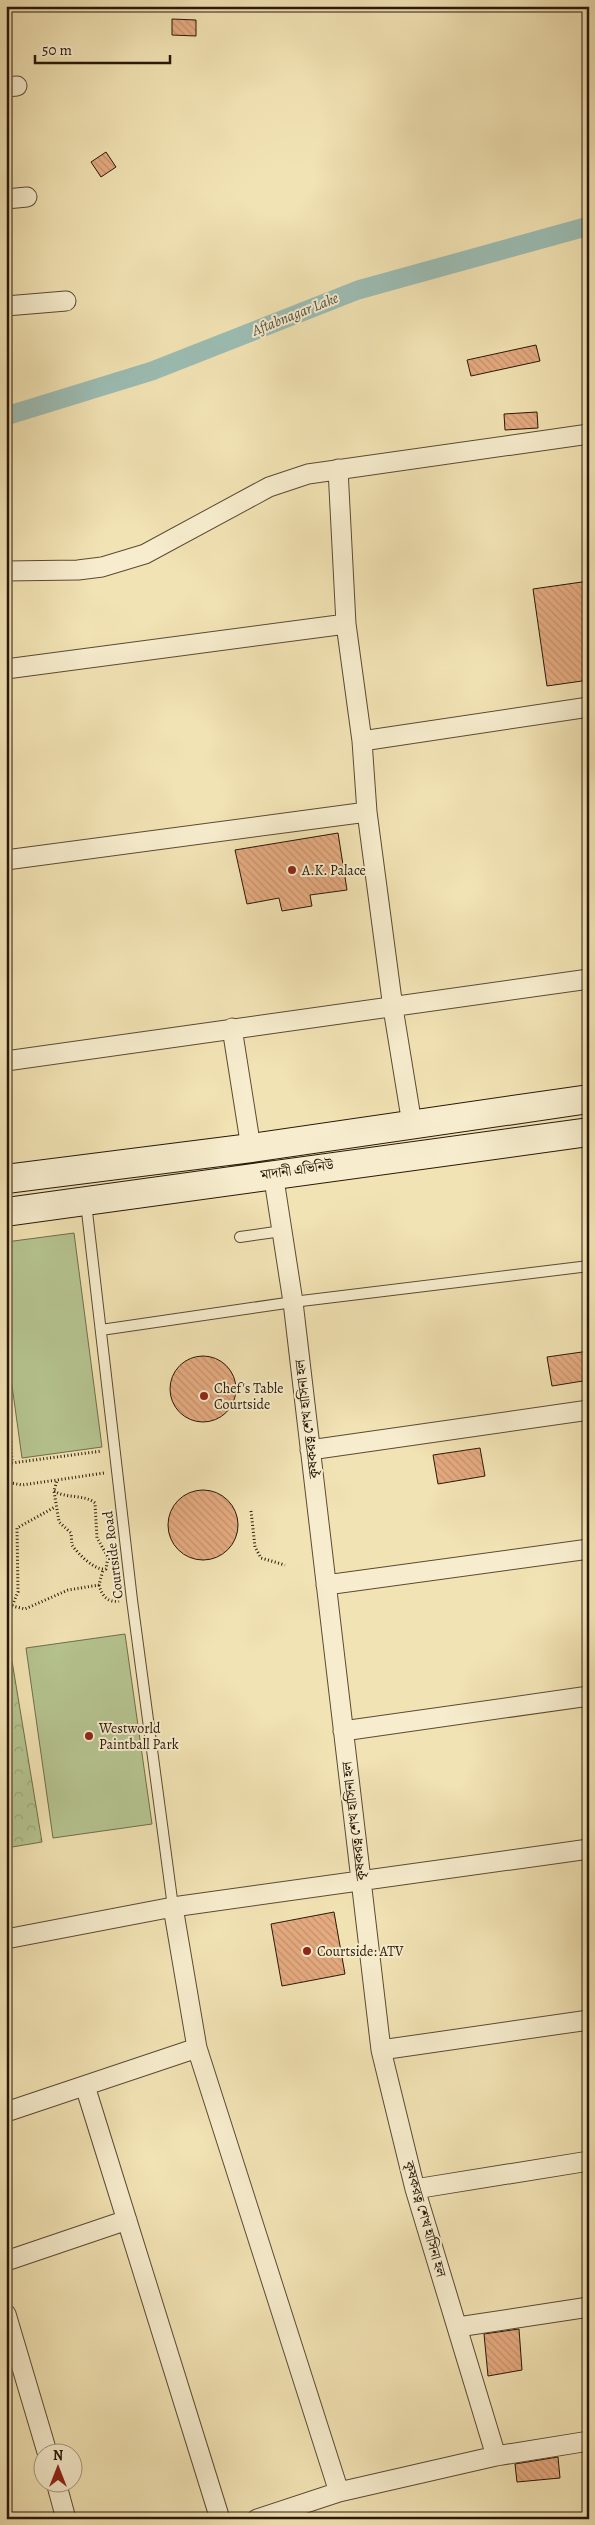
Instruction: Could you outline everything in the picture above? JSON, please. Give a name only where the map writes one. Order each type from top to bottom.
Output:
[{"type":"main road","name":"মাদানী এভিনিউ","points":[[6,1179],[251,1148],[589,1099]]},
{"type":"main road","name":"মাদানী এভিনিউ","points":[[6,1212],[589,1132]]},
{"type":"main road","points":[[80,1170],[86,1200]]},
{"type":"street","points":[[6,199],[27,197]]},
{"type":"street","points":[[6,306],[66,301]]},
{"type":"street","points":[[6,571],[78,570],[102,567],[136,557],[184,534],[269,487],[308,474],[589,434]]},
{"type":"street","points":[[338,469],[346,624],[362,740],[367,812],[393,1008],[412,1124]]},
{"type":"street","points":[[6,669],[346,624]]},
{"type":"street","points":[[362,740],[589,707]]},
{"type":"street","points":[[6,860],[367,812]]},
{"type":"street","points":[[6,1060],[232,1028],[393,1008],[589,979]]},
{"type":"street","points":[[232,1028],[251,1148]]},
{"type":"street","name":"কৃষকরত্ন শেখ হাসিনা হল","points":[[273,1174],[293,1302],[380,2050],[414,2189],[458,2327],[496,2456]]},
{"type":"street","points":[[310,1450],[589,1410]]},
{"type":"street","points":[[326,1585],[589,1549]]},
{"type":"street","points":[[343,1731],[589,1696]]},
{"type":"street","points":[[6,1940],[173,1907],[589,1849]]},
{"type":"street","points":[[173,1907],[197,2048],[339,2492]]},
{"type":"street","points":[[380,2050],[589,2020]]},
{"type":"street","points":[[6,2112],[197,2048]]},
{"type":"street","points":[[86,2086],[220,2519]]},
{"type":"street","points":[[414,2189],[589,2161]]},
{"type":"street","points":[[6,2261],[127,2220]]},
{"type":"street","points":[[458,2327],[589,2307]]},
{"type":"street","points":[[6,2314],[44,2442]]},
{"type":"street","points":[[257,2519],[339,2492],[496,2456],[589,2441]]},
{"type":"street","points":[[59,2492],[66,2519]]},
{"type":"lane","name":"Courtside Road","points":[[86,1200],[132,1600],[173,1907]]},
{"type":"lane","points":[[240,1237],[282,1231]]},
{"type":"lane","points":[[101,1330],[293,1302],[589,1266]]},
{"type":"path","points":[[6,1429],[11,1440],[12,1463],[6,1480],[22,1485],[117,1472]]},
{"type":"path","points":[[12,1463],[114,1449]]},
{"type":"path","points":[[57,1480],[54,1492],[59,1522],[71,1534],[72,1545],[76,1551],[103,1570]]},
{"type":"path","points":[[54,1492],[62,1496],[90,1499],[94,1503],[97,1538],[108,1557],[108,1565],[103,1570],[99,1585],[103,1596],[109,1600],[132,1600]]},
{"type":"path","points":[[12,1606],[18,1592],[17,1528],[55,1507]]},
{"type":"path","points":[[251,1510],[255,1547],[260,1558],[285,1565]]},
{"type":"path","points":[[6,1607],[12,1606],[25,1609],[68,1590],[99,1585]]},
{"type":"green space","points":[[74,1233],[102,1447],[22,1458],[6,1342],[6,1242]]},
{"type":"green space","name":"Westworld Paintball Park","points":[[125,1634],[152,1824],[53,1838],[26,1648]]},
{"type":"green space","points":[[12,1661],[42,1842],[6,1848],[6,1662]]},
{"type":"building","points":[[172,19],[196,20],[196,36],[172,35]]},
{"type":"building","points":[[106,152],[116,167],[101,177],[91,162]]},
{"type":"building","points":[[536,345],[540,361],[471,376],[467,360]]},
{"type":"building","points":[[537,412],[538,428],[505,430],[504,414]]},
{"type":"building","points":[[589,581],[589,680],[547,686],[533,589]]},
{"type":"building","name":"A.K. Palace","points":[[338,833],[347,890],[310,895],[312,906],[282,911],[279,898],[247,904],[235,850]]},
{"type":"building","points":[[589,1351],[589,1380],[552,1386],[547,1357]]},
{"type":"building","points":[[203,1356],[216,1358],[226,1366],[234,1376],[236,1389],[234,1402],[226,1412],[216,1420],[203,1422],[190,1420],[180,1412],[172,1402],[170,1389],[172,1376],[180,1366],[190,1358]]},
{"type":"building","points":[[480,1448],[485,1476],[438,1484],[433,1455]]},
{"type":"building","points":[[203,1490],[216,1493],[228,1500],[235,1512],[238,1525],[235,1538],[228,1550],[216,1557],[203,1560],[190,1557],[178,1550],[171,1538],[168,1525],[171,1512],[178,1500],[190,1493]]},
{"type":"building","points":[[334,1912],[345,1974],[282,1986],[271,1924]]},
{"type":"building","points":[[519,2329],[522,2370],[488,2376],[484,2334]]},
{"type":"building","points":[[558,2457],[560,2478],[517,2482],[515,2464]]},
{"type":"waterway","name":"Aftabnagar Lake","points":[[6,416],[152,371],[358,290],[589,226]]},
{"type":"place","name":"A.K. Palace","points":[[292,870]]},
{"type":"place","name":"Chef's Table Courtside","points":[[204,1396]]},
{"type":"place","name":"Westworld Paintball Park","points":[[89,1736]]},
{"type":"place","name":"Courtside: ATV","points":[[307,1951]]}]
